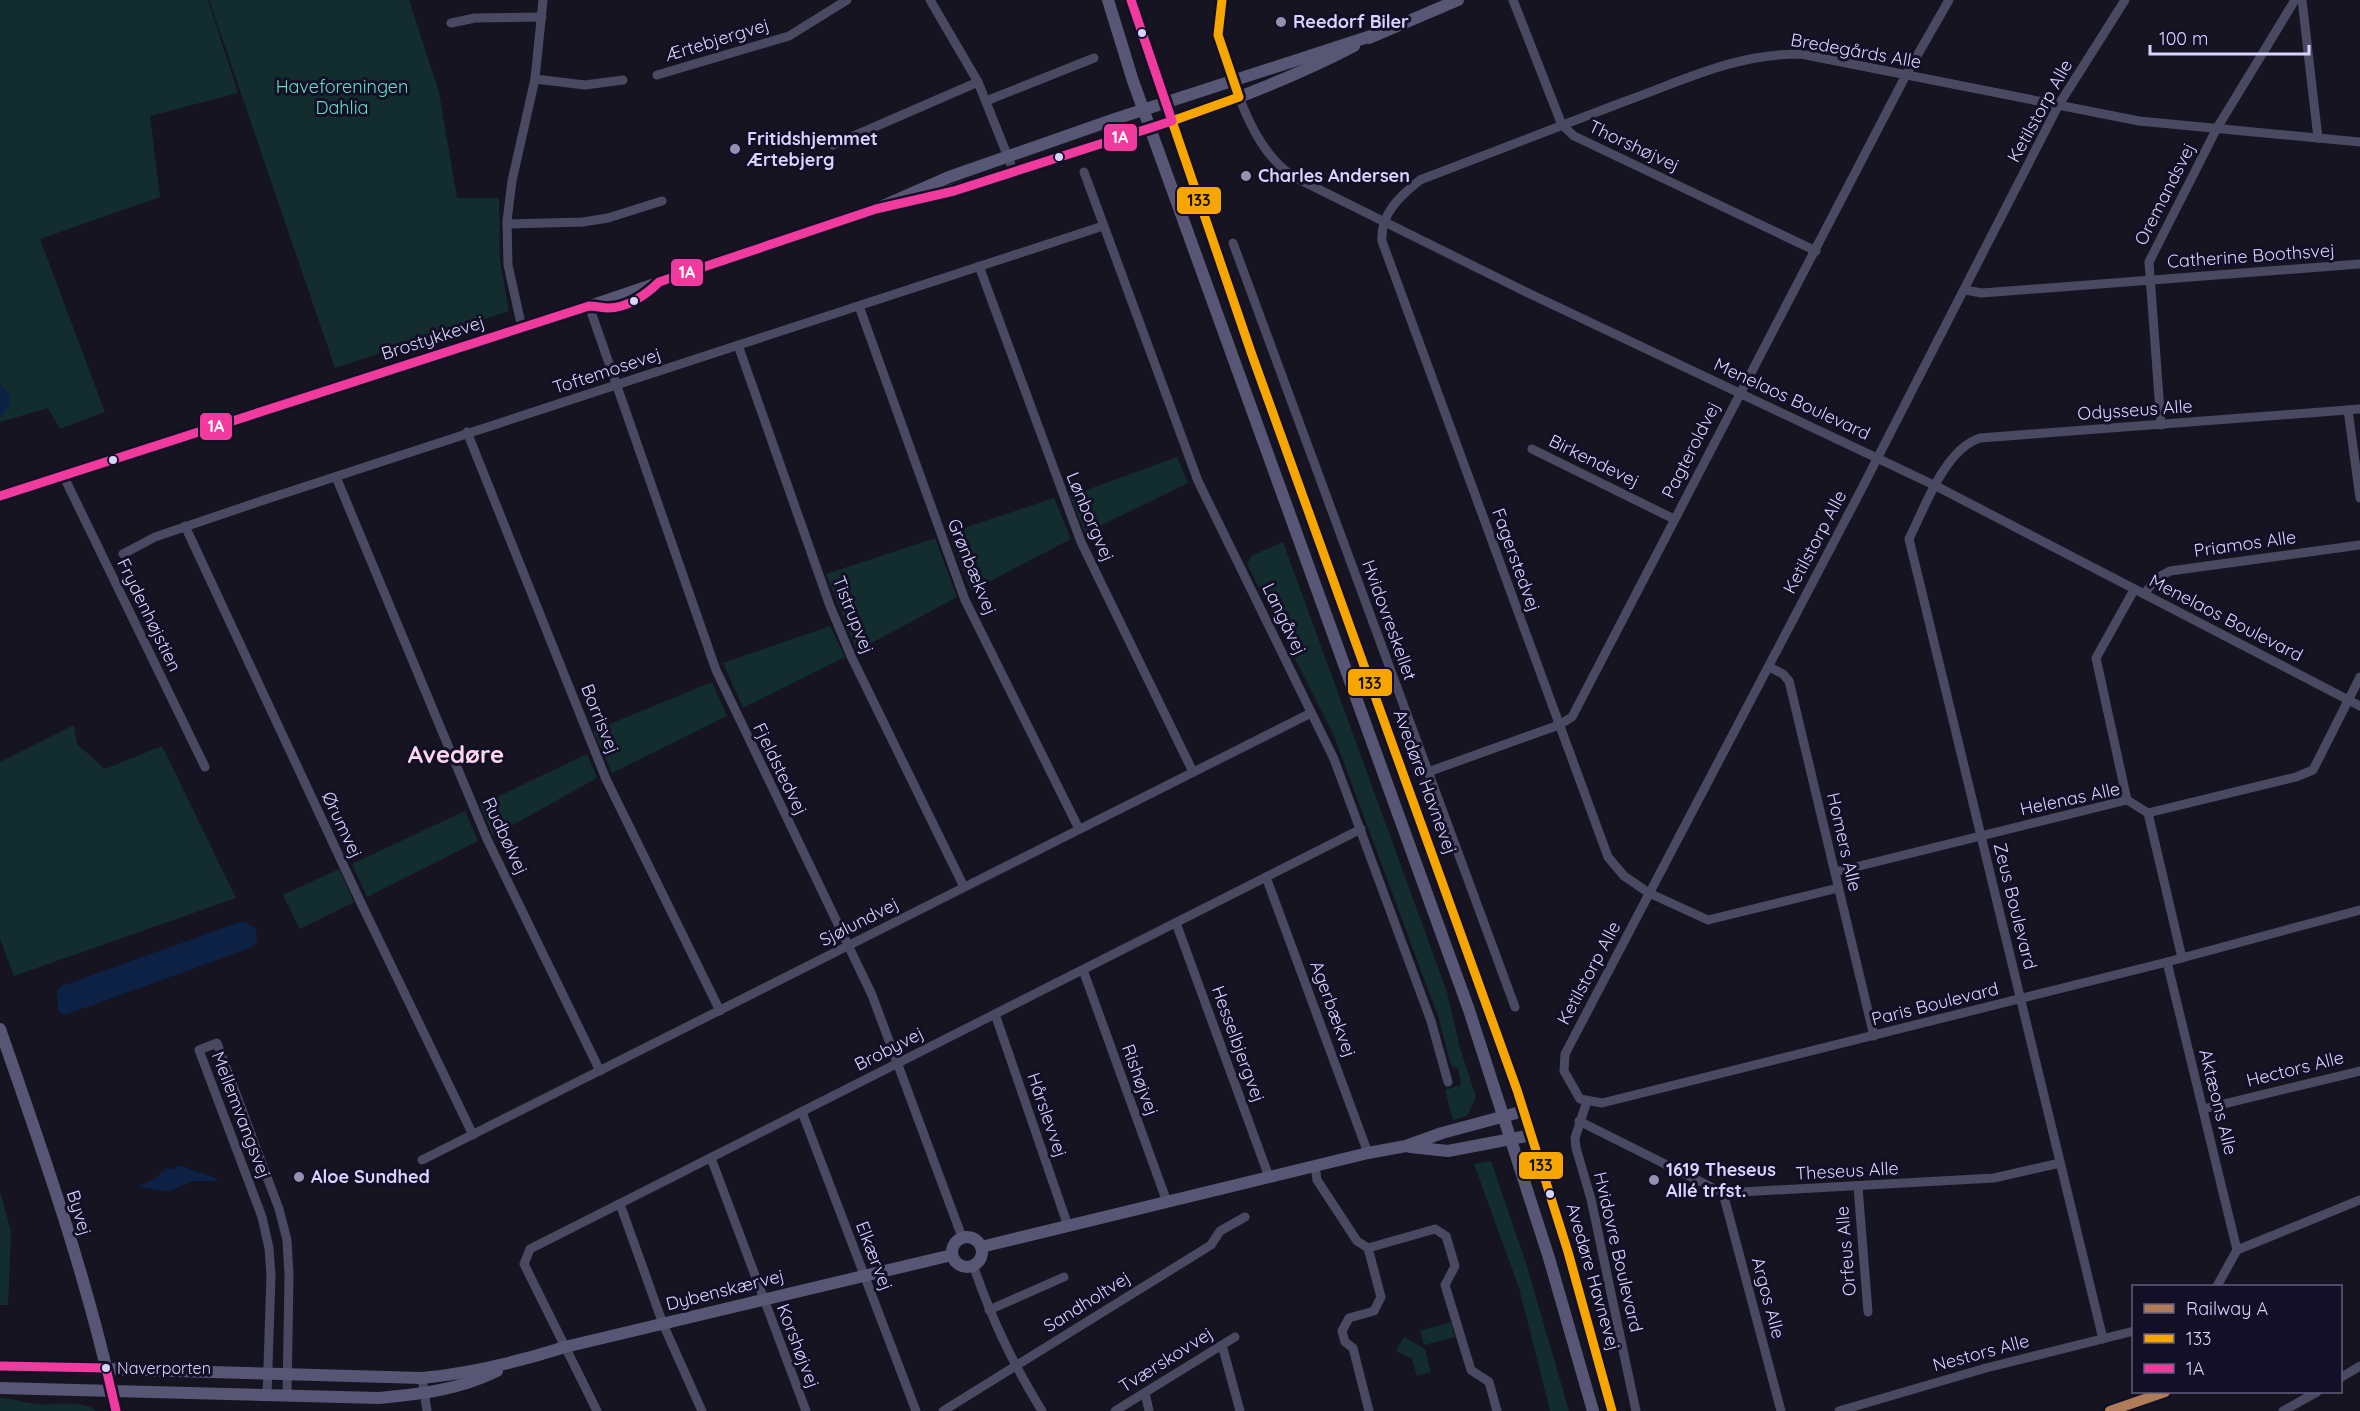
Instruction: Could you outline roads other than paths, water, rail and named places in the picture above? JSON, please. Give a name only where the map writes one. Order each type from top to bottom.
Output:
[{"type":"street","points":[[522,328],[508,264],[507,224],[512,181],[535,80],[543,0]]},
{"type":"street","name":"Ærtebjergvej","points":[[657,75],[789,36],[847,0]]},
{"type":"street","name":"Avedøre Havnevej","points":[[1108,0],[1150,128],[1443,936],[1513,1139],[1593,1411]]},
{"type":"street","name":"Avedøre Havnevej","points":[[1131,0],[1251,355],[1524,1111],[1612,1411]]},
{"type":"street","points":[[1222,0],[1218,35],[1239,97]]},
{"type":"street","name":"Brostykkevej","points":[[876,209],[954,191],[1172,121],[1239,97],[1458,0]]},
{"type":"street","name":"Thorshøjvej","points":[[1513,0],[1562,125],[1574,136],[1815,251]]},
{"type":"street","name":"Pagteroldvej","points":[[1428,772],[1559,725],[1572,717],[1906,75],[1949,0]]},
{"type":"street","name":"Ketilstorp Alle","points":[[1587,1101],[1580,1099],[1568,1080],[1564,1071],[1565,1054],[1769,667],[2058,106],[2126,0]]},
{"type":"street","name":"Oremandsvej","points":[[2161,425],[2149,262],[2217,128],[2295,0]]},
{"type":"street","points":[[2302,0],[2318,138]]},
{"type":"street","points":[[935,2],[987,100],[1014,172]]},
{"type":"street","points":[[451,23],[475,18],[542,17]]},
{"type":"street","name":"Brostykkevej","points":[[0,496],[589,306],[876,209],[949,177],[1009,156],[1377,34]]},
{"type":"street","name":"Bredegårds Alle","points":[[1384,221],[1400,195],[1420,180],[1738,60],[1769,54],[1801,54],[2139,121],[2360,142]]},
{"type":"street","points":[[987,100],[1094,58]]},
{"type":"street","points":[[535,80],[585,85],[623,80]]},
{"type":"street","points":[[833,146],[978,82]]},
{"type":"street","name":"Menelaos Boulevard","points":[[1239,97],[1265,151],[1277,165],[1294,177],[1524,291],[1878,457],[2360,706]]},
{"type":"street","name":"Langåvej","points":[[1084,172],[1198,481],[1334,759],[1431,1021],[1449,1082]]},
{"type":"street","points":[[507,224],[591,220],[662,201]]},
{"type":"street","name":"Fagerstedvej","points":[[1384,221],[1382,241],[1608,857],[1624,876],[1649,893]]},
{"type":"street","name":"Toftemosevej","points":[[123,554],[155,537],[185,526],[1103,226]]},
{"type":"street","name":"Hvidovreskellet","points":[[1233,243],[1515,1007]]},
{"type":"street","name":"Catherine Boothsvej","points":[[1965,290],[1982,292],[2360,264]]},
{"type":"street","name":"Lønborgvej","points":[[979,266],[1060,493],[1081,542],[1193,772]]},
{"type":"street","name":"Fjeldstedvej","points":[[589,306],[615,386],[716,670],[736,716],[872,995],[962,1237]]},
{"type":"street","name":"Grønbækvej","points":[[859,306],[965,600],[1079,829]]},
{"type":"street","name":"Tistrupvej","points":[[738,345],[830,606],[854,662],[964,887]]},
{"type":"street","name":"Odysseus Alle","points":[[1936,486],[1955,453],[1971,441],[1980,438],[2360,409]]},
{"type":"street","points":[[2348,410],[2360,498]]},
{"type":"street","name":"Borrisvej","points":[[467,432],[606,779],[720,1011]]},
{"type":"street","name":"Birkendevej","points":[[1532,449],[1674,519]]},
{"type":"street","name":"Frydenhøjstien","points":[[64,477],[205,767]]},
{"type":"street","name":"Rudbølvej","points":[[336,477],[487,839],[600,1071]]},
{"type":"street","name":"Zeus Boulevard","points":[[1936,486],[1909,538],[2103,1339]]},
{"type":"street","name":"Ørumvej","points":[[185,526],[361,903],[473,1135]]},
{"type":"street","name":"Priamos Alle","points":[[2144,594],[2157,578],[2170,571],[2360,545]]},
{"type":"street","points":[[2127,800],[2096,658],[2134,590]]},
{"type":"street","name":"Homers Alle","points":[[1769,667],[1783,674],[1789,681],[1874,1036]]},
{"type":"street","points":[[2182,958],[2148,813],[2296,777],[2313,770],[2360,677]]},
{"type":"street","name":"Sjølundvej","points":[[423,1161],[1311,713]]},
{"type":"street","name":"Helenas Alle","points":[[1835,873],[2127,800],[2148,813]]},
{"type":"street","name":"Brobyvej","points":[[565,1347],[524,1264],[525,1256],[530,1249],[1361,829]]},
{"type":"street","name":"Agerbækvej","points":[[1266,877],[1368,1153]]},
{"type":"street","points":[[1649,893],[1708,920],[1838,888]]},
{"type":"street","name":"Paris Boulevard","points":[[1587,1101],[1602,1103],[1874,1036],[2167,962],[2360,910]]},
{"type":"street","name":"Hesselbjergvej","points":[[1176,923],[1269,1177]]},
{"type":"street","name":"Aktæons Alle","points":[[2167,962],[2237,1250]]},
{"type":"street","name":"Rishøjvej","points":[[1083,970],[1167,1202]]},
{"type":"street","name":"Hårslevvej","points":[[995,1014],[1068,1226]]},
{"type":"street","name":"Byvej","points":[[0,1029],[64,1224],[106,1368],[116,1411]]},
{"type":"street","name":"Mellemvangsvej","points":[[267,1396],[271,1276],[262,1217],[198,1050],[217,1043],[279,1209],[287,1240],[290,1275],[287,1396]]},
{"type":"street","name":"Hectors Alle","points":[[2203,1109],[2360,1071]]},
{"type":"street","name":"Hvidovre Boulevard","points":[[1587,1101],[1580,1120],[1576,1148],[1591,1199],[1636,1411]]},
{"type":"street","points":[[981,1247],[1368,1153],[1406,1146],[1442,1133],[1524,1111]]},
{"type":"street","name":"Elkærvej","points":[[802,1112],[916,1411]]},
{"type":"street","name":"Theseus Alle","points":[[1580,1120],[1723,1193],[1994,1178],[2060,1163]]},
{"type":"street","points":[[1406,1146],[1448,1150],[1532,1135]]},
{"type":"street","name":"Korshøjvej","points":[[711,1158],[762,1300],[806,1411]]},
{"type":"street","points":[[1315,1166],[1317,1180],[1357,1241],[1368,1248],[1381,1297],[1374,1311],[1350,1318],[1342,1331],[1345,1342],[1353,1348],[1369,1411]]},
{"type":"street","name":"Orfeus Alle","points":[[1858,1187],[1868,1312]]},
{"type":"street","name":"Argos Alle","points":[[1723,1193],[1781,1411]]},
{"type":"street","points":[[2218,1285],[2237,1250],[2360,1200]]},
{"type":"street","points":[[620,1204],[663,1324],[702,1411]]},
{"type":"street","name":"Sandholtvej","points":[[943,1411],[1211,1245],[1220,1231],[1245,1217]]},
{"type":"street","points":[[1368,1248],[1435,1229],[1446,1236],[1455,1266],[1445,1285],[1471,1370],[1489,1382],[1497,1411]]},
{"type":"street","points":[[962,1237],[976,1239],[981,1247],[980,1258],[973,1265],[962,1266],[952,1256],[953,1244],[962,1237]]},
{"type":"street","name":"Dybenskærvej","points":[[106,1368],[422,1378],[508,1365],[565,1347],[863,1275],[952,1256]]},
{"type":"street","points":[[973,1265],[989,1310],[1014,1366],[1042,1411]]},
{"type":"street","points":[[989,1310],[1064,1277]]},
{"type":"street","name":"Nestors Alle","points":[[1839,1411],[1986,1368],[2132,1331]]},
{"type":"street","name":"Tværskovvej","points":[[1115,1411],[1235,1337]]},
{"type":"street","points":[[1222,1345],[1240,1411]]},
{"type":"street","points":[[565,1347],[597,1411]]},
{"type":"street","name":"Dybenskærvej","points":[[112,1391],[379,1398],[425,1394],[478,1380],[508,1365]]},
{"type":"street","points":[[0,1366],[106,1368]]},
{"type":"street","points":[[2342,1377],[2360,1366]]},
{"type":"street","points":[[422,1378],[426,1411]]},
{"type":"street","points":[[0,1388],[112,1391]]},
{"type":"street","points":[[1145,1393],[1149,1411]]},
{"type":"street","points":[[2283,1411],[2315,1393]]},
{"type":"water","points":[[0,384],[10,395],[10,404],[0,419]]},
{"type":"water","points":[[246,922],[256,929],[257,941],[253,947],[65,1015],[58,1011],[57,991],[62,986],[237,923]]},
{"type":"water","points":[[177,1165],[216,1178],[217,1181],[193,1181],[168,1192],[137,1186],[153,1180],[166,1168],[176,1169]]},
{"type":"rail line","name":"A","points":[[2110,1411],[2162,1393]]},
{"type":"place","name":"Reedorf Biler","points":[[1281,22]]},
{"type":"place","name":"Fritidshjemmet Ærtebjerg","points":[[735,149]]},
{"type":"place","name":"Charles Andersen","points":[[1246,176]]},
{"type":"place","name":"Aloe Sundhed","points":[[299,1177]]},
{"type":"place","name":"1619 Theseus Allé trfst.","points":[[1654,1180]]},
{"type":"place","name":"Naverporten","points":[[106,1368]]},
{"type":"district","name":"Avedøre","points":[[456,755]]},
{"type":"park label","name":"Haveforeningen Dahlia","points":[[342,97]]}]
